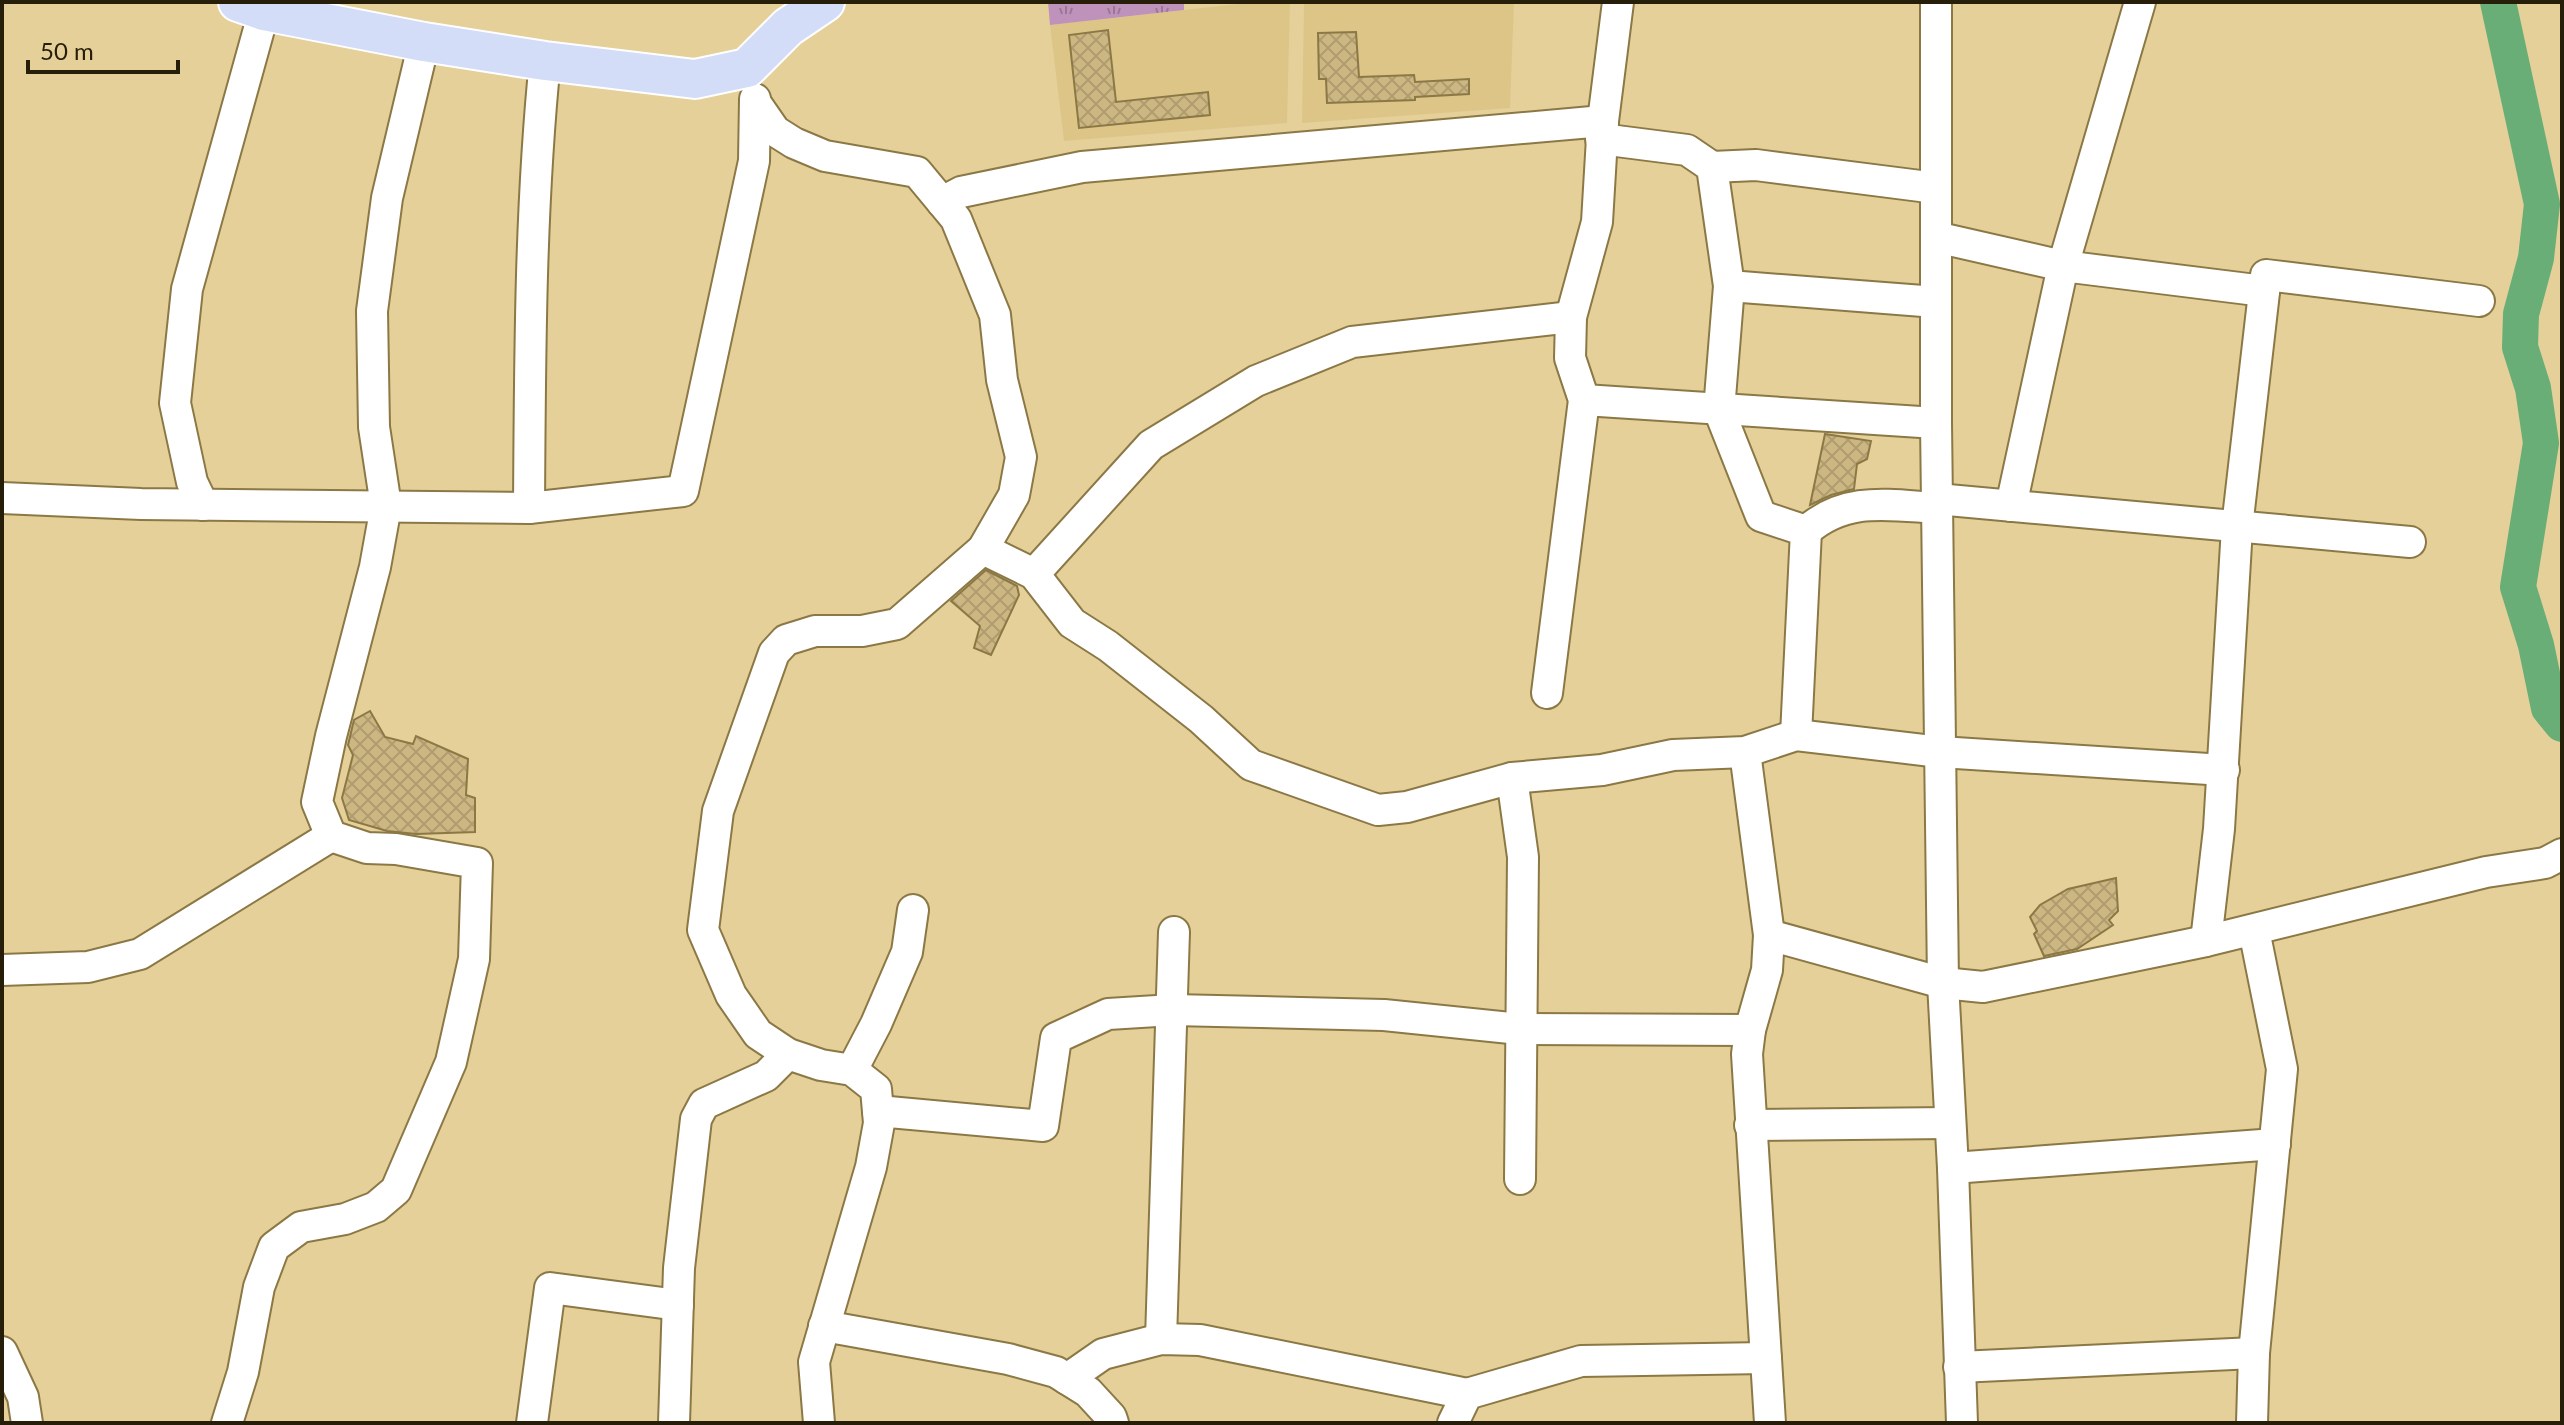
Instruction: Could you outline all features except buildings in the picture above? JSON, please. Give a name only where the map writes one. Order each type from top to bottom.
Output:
[{"type":"main road","points":[[251,6],[424,42],[545,61],[695,79],[747,68],[788,27],[825,2]]},
{"type":"street","points":[[1547,693],[1584,400],[1570,358],[1571,317],[1597,222],[1602,130],[1618,2]]},
{"type":"street","points":[[1936,2],[1936,423],[1943,983],[1962,1423]]},
{"type":"street","points":[[2011,506],[2063,266],[2140,2]]},
{"type":"street","points":[[203,505],[192,482],[175,403],[187,289],[251,6]]},
{"type":"street","points":[[227,1423],[243,1372],[259,1287],[274,1247],[301,1227],[345,1219],[376,1207],[396,1190],[451,1062],[474,959],[477,863],[396,849],[367,848],[331,836],[317,802],[375,567],[386,506],[374,427],[372,311],[387,198],[424,42]]},
{"type":"street","points":[[529,508],[537,161],[545,61]]},
{"type":"street","points":[[2,498],[203,505],[529,508],[683,491],[754,161],[757,105],[747,68]]},
{"type":"street","points":[[757,105],[775,131],[825,156],[917,172],[956,219],[995,315],[1002,380],[1021,457],[1014,495],[983,549],[897,624],[862,631],[815,631],[786,640],[774,653],[718,811],[703,930],[731,995],[758,1034],[788,1054],[821,1065],[852,1070],[876,1089],[879,1123],[871,1167],[814,1362],[819,1423]]},
{"type":"street","points":[[942,202],[961,192],[1082,167],[1602,130],[1687,150],[1712,167],[1756,165],[1936,188]]},
{"type":"street","points":[[1712,167],[1729,286],[1719,410],[1761,516],[1806,531]]},
{"type":"street","points":[[1936,237],[2063,266],[2479,301]]},
{"type":"street","points":[[2206,941],[2224,770],[2237,527],[2265,283]]},
{"type":"street","points":[[1729,286],[1936,302]]},
{"type":"street","points":[[1034,574],[1151,445],[1256,381],[1352,342],[1571,317]]},
{"type":"street","points":[[1584,400],[1936,423]]},
{"type":"street","points":[[1796,735],[1806,531],[1820,519],[1843,509],[1870,503],[2011,506],[2410,542]]},
{"type":"street","points":[[983,549],[1034,574],[1072,623],[1108,646],[1201,719],[1251,765],[1378,810],[1407,807],[1512,778],[1602,770],[1673,755],[1745,752],[1796,735],[1940,752],[2224,770]]},
{"type":"street","points":[[1745,752],[1769,935],[1767,970],[1750,1030],[1747,1054],[1770,1423]]},
{"type":"street","points":[[1512,778],[1523,857],[1520,1179]]},
{"type":"street","points":[[2,970],[88,967],[140,954],[331,836]]},
{"type":"street","points":[[1769,935],[1943,983],[1983,987],[2254,930],[2486,872],[2545,863],[2562,854]]},
{"type":"street","points":[[852,1070],[907,952],[913,910]]},
{"type":"street","points":[[2252,1423],[2254,1353],[2282,1069],[2254,930]]},
{"type":"street","points":[[1161,1339],[1174,932]]},
{"type":"street","points":[[878,1111],[1043,1126],[1056,1038],[1108,1014],[1173,1010],[1384,1015],[1520,1029],[1750,1030]]},
{"type":"street","points":[[674,1423],[679,1268],[696,1119],[704,1104],[766,1076],[788,1054]]},
{"type":"street","points":[[1750,1125],[1950,1123]]},
{"type":"street","points":[[1953,1168],[2275,1144]]},
{"type":"street","points":[[532,1423],[550,1288],[678,1305]]},
{"type":"street","points":[[824,1326],[1008,1359],[1056,1372],[1088,1392],[1113,1423]]},
{"type":"street","points":[[1067,1379],[1103,1354],[1161,1339],[1200,1340],[1467,1394],[1581,1361],[1766,1358]]},
{"type":"street","points":[[1959,1367],[2254,1353]]},
{"type":"street","points":[[5,1361],[23,1397],[27,1423]]},
{"type":"street","points":[[1453,1423],[1467,1394]]},
{"type":"shaded area","points":[[1256,2],[1290,2],[1287,123],[1064,141],[1050,25]]},
{"type":"shaded area","points":[[1304,2],[1514,2],[1510,108],[1302,123]]},
{"type":"green space","points":[[1048,2],[1184,2],[1184,10],[1050,25]]},
{"type":"waterway","points":[[2498,2],[2542,204],[2536,258],[2521,314],[2520,347],[2533,388],[2541,443],[2518,587],[2536,645],[2549,708],[2562,724]]}]
